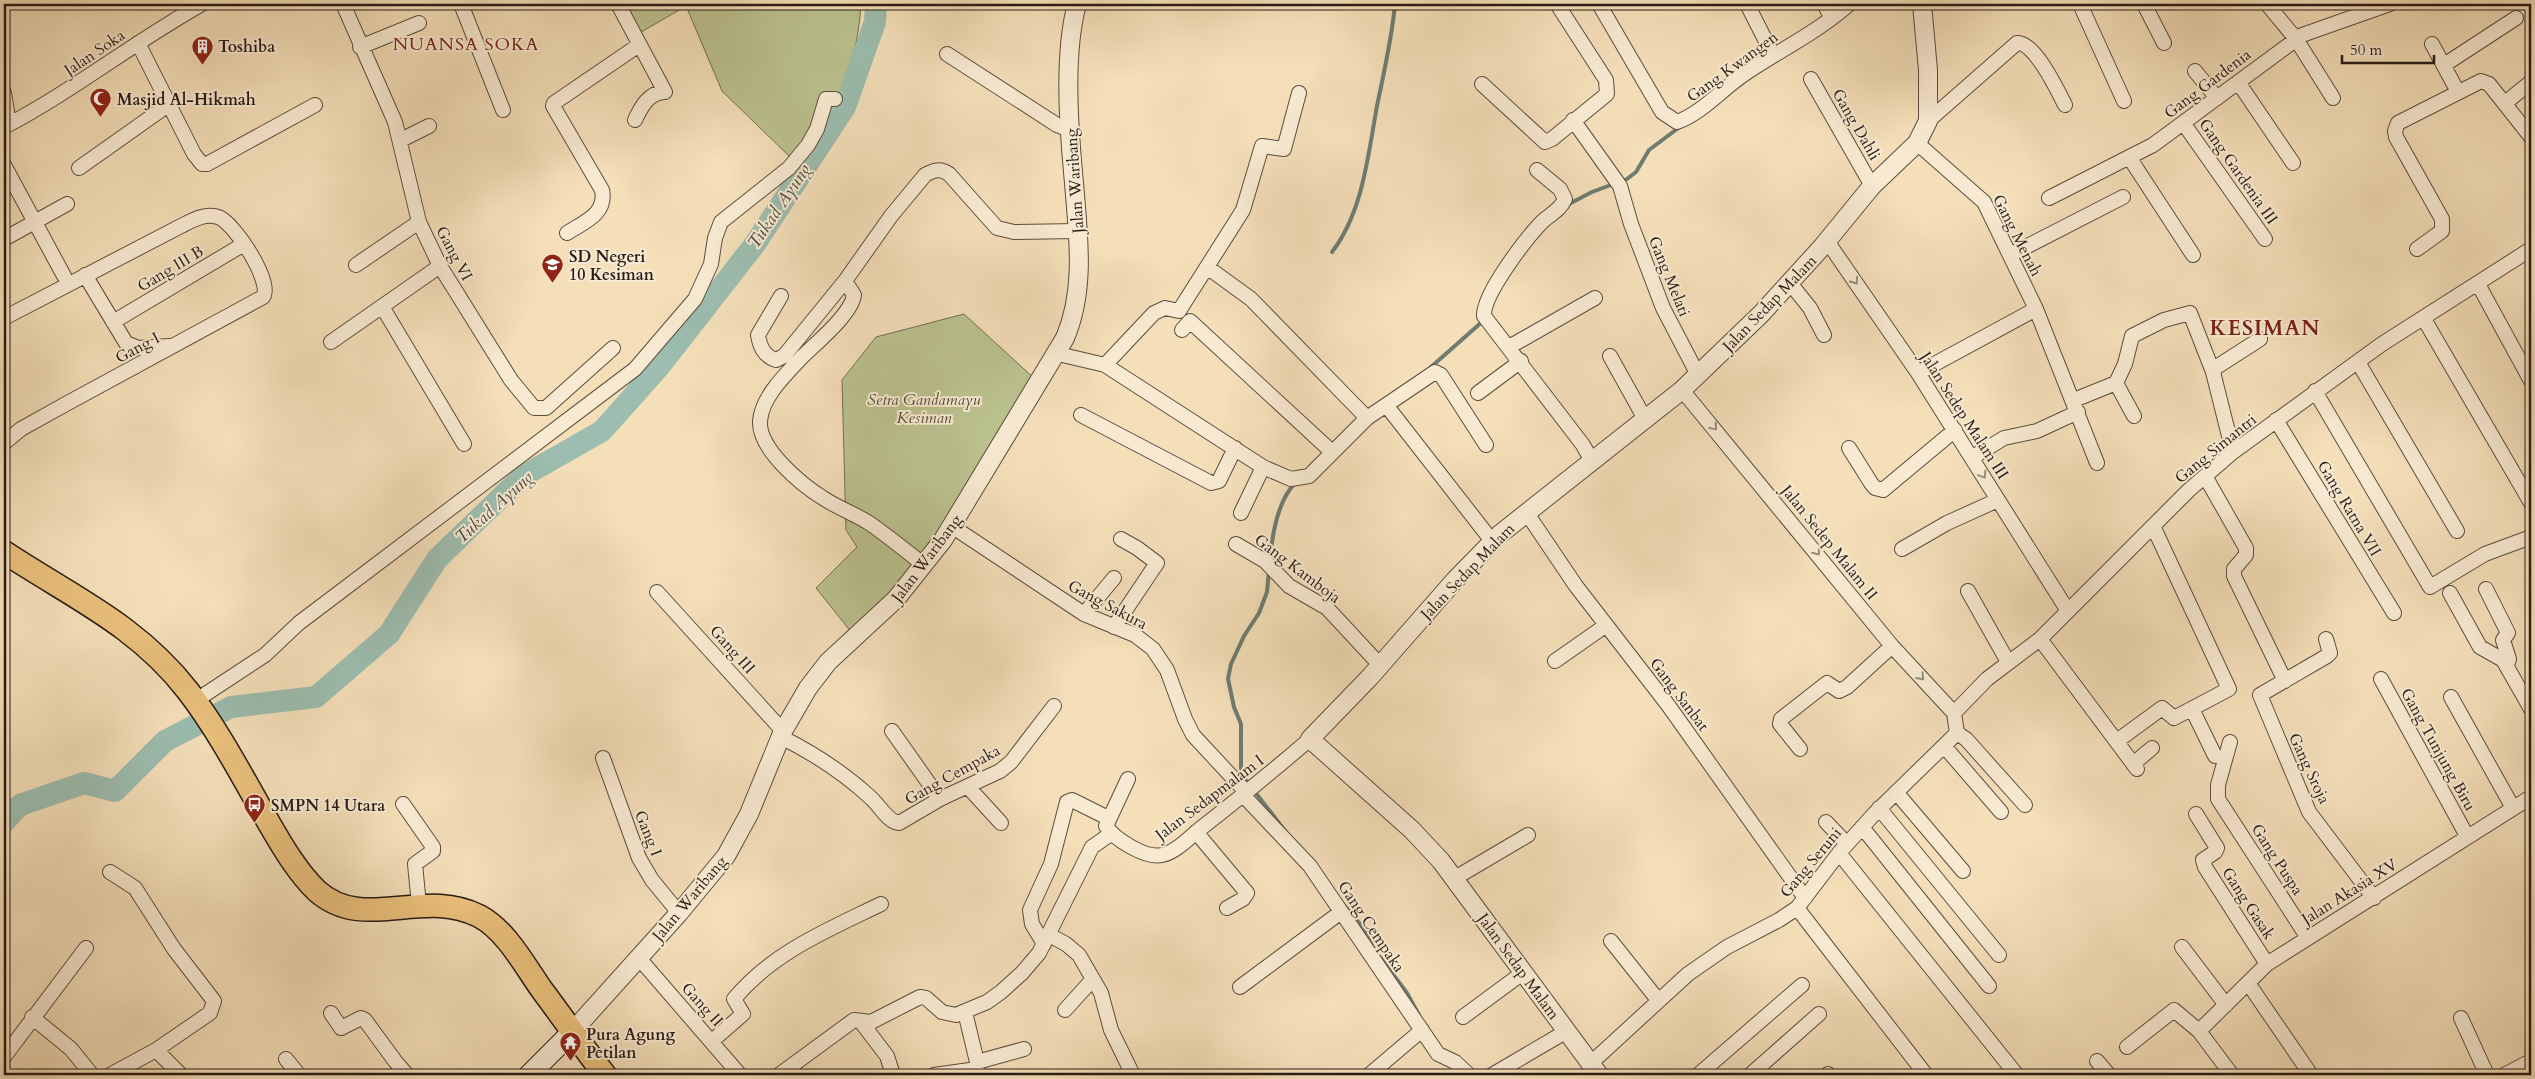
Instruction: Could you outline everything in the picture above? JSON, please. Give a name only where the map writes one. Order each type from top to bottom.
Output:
[{"type":"main road","points":[[4,552],[120,624],[165,664],[198,706],[228,752],[284,847],[316,890],[327,898],[353,909],[382,910],[419,905],[456,906],[482,917],[507,942],[604,1075]]},
{"type":"main road","points":[[529,1075],[572,1032]]},
{"type":"street","name":"Jalan Soka","points":[[7,126],[60,96],[202,4]]},
{"type":"street","name":"Gang VI","points":[[343,4],[360,47],[381,88],[401,140],[419,222],[440,266],[510,380],[534,408],[546,408],[613,348]]},
{"type":"street","points":[[461,4],[502,110]]},
{"type":"street","points":[[618,4],[665,92],[658,92],[649,98],[641,106],[635,120]]},
{"type":"street","name":"Jalan Waribang","points":[[572,1032],[707,881],[735,842],[750,814],[782,734],[822,669],[886,610],[953,527],[1054,353],[1065,338],[1074,311],[1079,268],[1070,130],[1071,43],[1077,4]]},
{"type":"street","points":[[1482,84],[1542,141],[1549,141],[1607,94],[1608,85],[1556,4]]},
{"type":"street","name":"Gang Kwangen","points":[[1599,4],[1662,112],[1677,122],[1691,117],[1715,95],[1773,55],[1832,18],[1849,4]]},
{"type":"street","points":[[1747,4],[1773,55]]},
{"type":"street","points":[[1824,4],[1832,18]]},
{"type":"street","name":"Jalan Sedap Malam","points":[[1595,1069],[1455,878],[1412,830],[1310,739],[1492,541],[1526,512],[1682,390],[1790,283],[1872,186],[1917,143],[1928,121],[1928,77],[1922,4]]},
{"type":"street","points":[[2080,4],[2124,101]]},
{"type":"street","points":[[2144,4],[2164,43]]},
{"type":"street","points":[[2267,4],[2296,39],[2333,98]]},
{"type":"street","name":"Gang Gardenia","points":[[2049,198],[2129,157],[2184,124],[2296,39],[2316,28],[2390,4]]},
{"type":"street","points":[[2444,65],[2516,18]]},
{"type":"street","points":[[360,47],[419,22]]},
{"type":"street","points":[[1928,121],[2017,43],[2022,42],[2027,45],[2044,67],[2065,106]]},
{"type":"street","points":[[138,44],[198,161],[207,164],[314,105]]},
{"type":"street","points":[[2432,44],[2458,92]]},
{"type":"street","points":[[567,233],[594,216],[602,205],[604,197],[602,190],[555,112],[554,103],[639,45]]},
{"type":"street","points":[[947,54],[1057,125],[1070,130]]},
{"type":"street","points":[[2195,71],[2217,98]]},
{"type":"street","name":"Gang Dahli","points":[[1811,79],[1872,186]]},
{"type":"street","points":[[2238,82],[2293,163]]},
{"type":"street","points":[[2418,249],[2442,231],[2442,218],[2396,137],[2396,126],[2404,119],[2476,83],[2485,82],[2505,103],[2531,137]]},
{"type":"street","points":[[2505,103],[2531,82]]},
{"type":"street","points":[[4,93],[7,126]]},
{"type":"street","points":[[1105,365],[1154,313],[1165,308],[1179,311],[1242,210],[1262,146],[1284,149],[1299,93]]},
{"type":"street","points":[[198,706],[265,655],[299,623],[635,369],[696,298],[711,264],[715,238],[721,222],[789,168],[808,145],[817,130],[826,100],[830,98],[835,99]]},
{"type":"street","points":[[79,168],[168,105]]},
{"type":"street","name":"Gang Melati","points":[[1574,120],[1617,181],[1663,308],[1698,375]]},
{"type":"street","name":"Gang Gardenia III","points":[[2184,124],[2265,239]]},
{"type":"street","points":[[401,140],[429,126]]},
{"type":"street","name":"Gang Menah","points":[[1917,143],[1984,202],[2036,309],[2097,463]]},
{"type":"street","points":[[2129,157],[2193,255]]},
{"type":"street","points":[[4,165],[64,276]]},
{"type":"street","points":[[781,296],[758,335],[764,352],[770,358],[776,360],[784,356],[845,281],[890,216],[925,175],[932,171],[943,170],[949,174],[997,228],[1005,231],[1078,231]]},
{"type":"street","points":[[1537,170],[1560,189],[1565,199],[1563,204],[1543,222],[1510,263],[1485,305],[1485,318],[1521,361],[1583,444],[1592,461]]},
{"type":"street","points":[[2010,255],[2123,197]]},
{"type":"street","points":[[4,239],[67,204]]},
{"type":"street","name":"Gang I","points":[[4,442],[21,429],[263,297],[266,285],[244,244],[220,218],[207,216],[181,226],[85,275]]},
{"type":"street","points":[[356,266],[419,222]]},
{"type":"street","name":"Jalan Sedep Malam III","points":[[1827,241],[1956,430],[2068,612]]},
{"type":"street","name":"Gang III B","points":[[113,322],[244,244]]},
{"type":"street","name":"Gang Simantri","points":[[1954,713],[1987,679],[2040,639],[2204,476],[2232,452],[2315,391],[2531,249]]},
{"type":"street","points":[[331,342],[383,308],[440,266]]},
{"type":"street","points":[[1207,267],[1251,299],[1365,416]]},
{"type":"street","points":[[4,318],[85,275],[126,343],[131,346],[147,348],[176,345]]},
{"type":"street","points":[[845,281],[854,295],[853,302],[837,322],[790,370],[766,402],[760,423],[763,434],[778,460],[810,489],[868,523],[924,565]]},
{"type":"street","points":[[1790,283],[1810,308],[1824,334]]},
{"type":"street","points":[[2478,284],[2531,381]]},
{"type":"street","points":[[1509,347],[1595,298]]},
{"type":"street","points":[[383,308],[464,444]]},
{"type":"street","points":[[1918,373],[2036,309]]},
{"type":"street","points":[[1973,457],[2004,438],[2037,431],[2116,383],[2126,364],[2132,336],[2186,312],[2192,314],[2213,372],[2232,452]]},
{"type":"street","points":[[2424,319],[2531,503]]},
{"type":"street","points":[[1182,330],[1190,321],[1330,450]]},
{"type":"street","points":[[2213,372],[2215,368],[2260,339]]},
{"type":"street","points":[[1054,353],[1105,365],[1263,467],[1299,479],[1309,476],[1330,450],[1365,416],[1386,405],[1430,374],[1438,372],[1486,445]]},
{"type":"street","points":[[1610,356],[1645,419]]},
{"type":"street","points":[[1478,393],[1521,361]]},
{"type":"street","points":[[2358,362],[2457,531]]},
{"type":"street","points":[[2116,383],[2134,416]]},
{"type":"street","name":"Jalan Sedep Malam II","points":[[1682,390],[1892,646],[1954,713]]},
{"type":"street","points":[[2315,391],[2430,586],[2434,586],[2485,554],[2531,537]]},
{"type":"street","points":[[1386,405],[1492,541]]},
{"type":"street","points":[[1081,415],[1211,483],[1218,481],[1235,448]]},
{"type":"street","name":"Gang Ratna VII","points":[[2276,420],[2394,613]]},
{"type":"street","points":[[1849,448],[1870,483],[1875,488],[1883,490],[1956,430]]},
{"type":"street","points":[[1241,513],[1263,467]]},
{"type":"street","points":[[2204,476],[2246,548],[2246,555],[2234,569],[2234,576],[2284,681],[2330,653],[2326,639]]},
{"type":"street","points":[[1902,549],[1947,523],[1998,500]]},
{"type":"street","name":"Gang Sanbat","points":[[1526,512],[1605,626],[1668,705],[1801,903],[1926,1075]]},
{"type":"street","points":[[2117,741],[2162,708],[2174,718],[2229,689],[2153,526]]},
{"type":"street","name":"Gang Sakura","points":[[953,527],[1084,614],[1135,635],[1153,649],[1167,670],[1185,720],[1193,735],[1249,790]]},
{"type":"street","points":[[1114,627],[1157,563],[1121,539]]},
{"type":"street","name":"Gang Kamboja","points":[[1236,544],[1269,565],[1289,586],[1326,608],[1380,664]]},
{"type":"street","points":[[1084,614],[1114,578]]},
{"type":"street","points":[[2486,589],[2507,630],[2508,636],[2503,642],[2509,659],[2507,665]]},
{"type":"street","points":[[1968,591],[2008,662]]},
{"type":"street","name":"Gang III","points":[[657,592],[782,734]]},
{"type":"street","points":[[2450,592],[2480,647],[2503,660],[2531,709]]},
{"type":"street","points":[[1555,661],[1605,626]]},
{"type":"street","points":[[2040,639],[2135,766],[2152,748]]},
{"type":"street","points":[[1800,749],[1780,724],[1780,719],[1827,683],[1839,692],[1847,687],[1892,646]]},
{"type":"street","name":"Gang Tunjung Biru","points":[[2381,680],[2467,836]]},
{"type":"street","name":"Gang Sroja","points":[[2284,681],[2260,695],[2309,812],[2374,898]]},
{"type":"street","points":[[2451,698],[2513,808]]},
{"type":"street","name":"Gang Cempaka","points":[[782,734],[834,768],[868,795],[896,823],[905,820],[940,799],[1000,771],[1011,762],[1054,706]]},
{"type":"street","points":[[2192,708],[2216,756]]},
{"type":"street","points":[[1954,713],[1957,733],[1966,739],[2025,805]]},
{"type":"street","points":[[892,731],[940,799]]},
{"type":"street","name":"Gang Seruni","points":[[1595,1069],[1658,1000],[1709,958],[1779,920],[1801,903],[1843,848],[1879,808],[1957,733]]},
{"type":"street","name":"Jalan Sedapmalam I","points":[[1112,834],[1154,856],[1167,853],[1249,790],[1310,739]]},
{"type":"street","name":"Gang Puspa","points":[[2230,742],[2218,785],[2218,799],[2308,938]]},
{"type":"street","points":[[1944,746],[2001,812]]},
{"type":"street","name":"Gang I","points":[[603,758],[635,851],[652,880],[679,913]]},
{"type":"street","points":[[779,1075],[850,1022],[857,1019],[868,1023],[877,1020],[920,997],[926,998],[948,1014],[965,1012],[1001,992],[1031,964],[1046,940],[1092,847],[1112,834],[1106,826],[1108,818],[1128,779]]},
{"type":"street","points":[[968,786],[1001,823]]},
{"type":"street","name":"Gang Cempaka","points":[[1249,790],[1310,866],[1422,1030],[1445,1057],[1469,1075]]},
{"type":"street","points":[[1896,792],[1962,871]]},
{"type":"street","name":"Jalan Akasia XV","points":[[2199,1031],[2267,964],[2531,797]]},
{"type":"street","points":[[1108,818],[1072,800],[1067,802],[1051,864],[1030,910],[1032,924],[1046,940],[1075,950],[1103,997],[1107,1020],[1133,1075]]},
{"type":"street","points":[[403,804],[434,847],[433,850],[415,864],[419,905]]},
{"type":"street","points":[[1879,808],[1999,955]]},
{"type":"street","name":"Gang Gasak","points":[[2196,814],[2217,848],[2203,860],[2204,867],[2267,964]]},
{"type":"street","points":[[1826,822],[1843,848],[2016,1074]]},
{"type":"street","points":[[1862,827],[1989,986]]},
{"type":"street","points":[[1196,832],[1247,894],[1244,899],[1227,908]]},
{"type":"street","points":[[1455,878],[1528,835]]},
{"type":"street","points":[[110,872],[135,888],[174,950],[214,1001],[210,1013],[156,1050],[110,1075]]},
{"type":"street","points":[[712,1040],[743,1014],[734,999],[768,967],[801,943],[881,904]]},
{"type":"street","points":[[1240,987],[1342,912]]},
{"type":"street","points":[[1611,941],[1658,1000]]},
{"type":"street","points":[[2182,947],[2226,1005]]},
{"type":"street","points":[[4,1056],[86,948]]},
{"type":"street","name":"Gang II","points":[[638,957],[712,1040],[740,1075]]},
{"type":"street","points":[[1463,1017],[1524,972]]},
{"type":"street","points":[[1064,1010],[1092,979]]},
{"type":"street","points":[[2248,983],[2310,1075]]},
{"type":"street","points":[[1698,1075],[1802,985]]},
{"type":"street","points":[[2127,1047],[2174,1010],[2199,1031],[2232,1075]]},
{"type":"street","points":[[965,1012],[977,1069]]},
{"type":"street","points":[[331,1013],[340,1028],[361,1018],[365,1020],[394,1061],[407,1075]]},
{"type":"street","points":[[1750,1075],[1819,1014]]},
{"type":"street","points":[[32,1018],[71,1049],[92,1075]]},
{"type":"street","points":[[2461,1018],[2487,1075]]},
{"type":"street","points":[[861,1022],[887,1056],[893,1075]]},
{"type":"street","points":[[1369,1075],[1422,1030]]},
{"type":"street","points":[[1492,1075],[1567,1031]]},
{"type":"street","points":[[934,1075],[977,1069],[1024,1049]]},
{"type":"street","points":[[156,1050],[182,1075]]},
{"type":"street","points":[[286,1059],[300,1075]]},
{"type":"street","points":[[2504,1075],[2531,1061]]},
{"type":"street","points":[[2097,1062],[2109,1075]]},
{"type":"green space","points":[[623,4],[861,4],[855,47],[842,88],[820,126],[790,157],[722,91],[686,6],[638,34]]},
{"type":"green space","name":"Setra Gandamayu Kesiman","points":[[964,314],[1036,380],[949,525],[886,604],[852,633],[816,588],[857,547],[846,530],[842,380],[876,337]]},
{"type":"waterway","name":"Tukad Ayung","points":[[4,822],[20,805],[84,783],[115,791],[165,741],[231,707],[316,697],[389,634],[437,559],[523,476],[602,431],[659,367],[755,244],[845,107],[875,22],[876,4]]},
{"type":"waterway","points":[[1332,252],[1351,219],[1363,182],[1390,42],[1395,4]]},
{"type":"waterway","points":[[1851,9],[1858,4]]},
{"type":"waterway","points":[[1567,205],[1592,192],[1627,179],[1636,172],[1649,150],[1681,126]]},
{"type":"waterway","points":[[1431,367],[1483,321]]},
{"type":"waterway","points":[[1270,560],[1276,519],[1284,500],[1295,483]]},
{"type":"waterway","points":[[1269,570],[1267,592],[1259,613],[1244,636],[1231,664],[1228,679],[1234,707],[1241,724],[1241,768],[1245,779],[1286,832]]},
{"type":"waterway","points":[[1343,904],[1361,925],[1374,949]]},
{"type":"waterway","points":[[1380,957],[1407,993],[1419,1015]]},
{"type":"place","name":"Toshiba","points":[[202,65]]},
{"type":"place","name":"Masjid Al-Hikmah","points":[[101,118]]},
{"type":"place","name":"SD Negeri 10 Kesiman","points":[[553,284]]},
{"type":"place","name":"SMPN 14 Utara","points":[[255,824]]},
{"type":"place","name":"Pura Agung Petilan","points":[[570,1062]]},
{"type":"district","name":"NUANSA SOKA","points":[[466,44]]},
{"type":"district","name":"KESIMAN","points":[[2265,328]]}]
